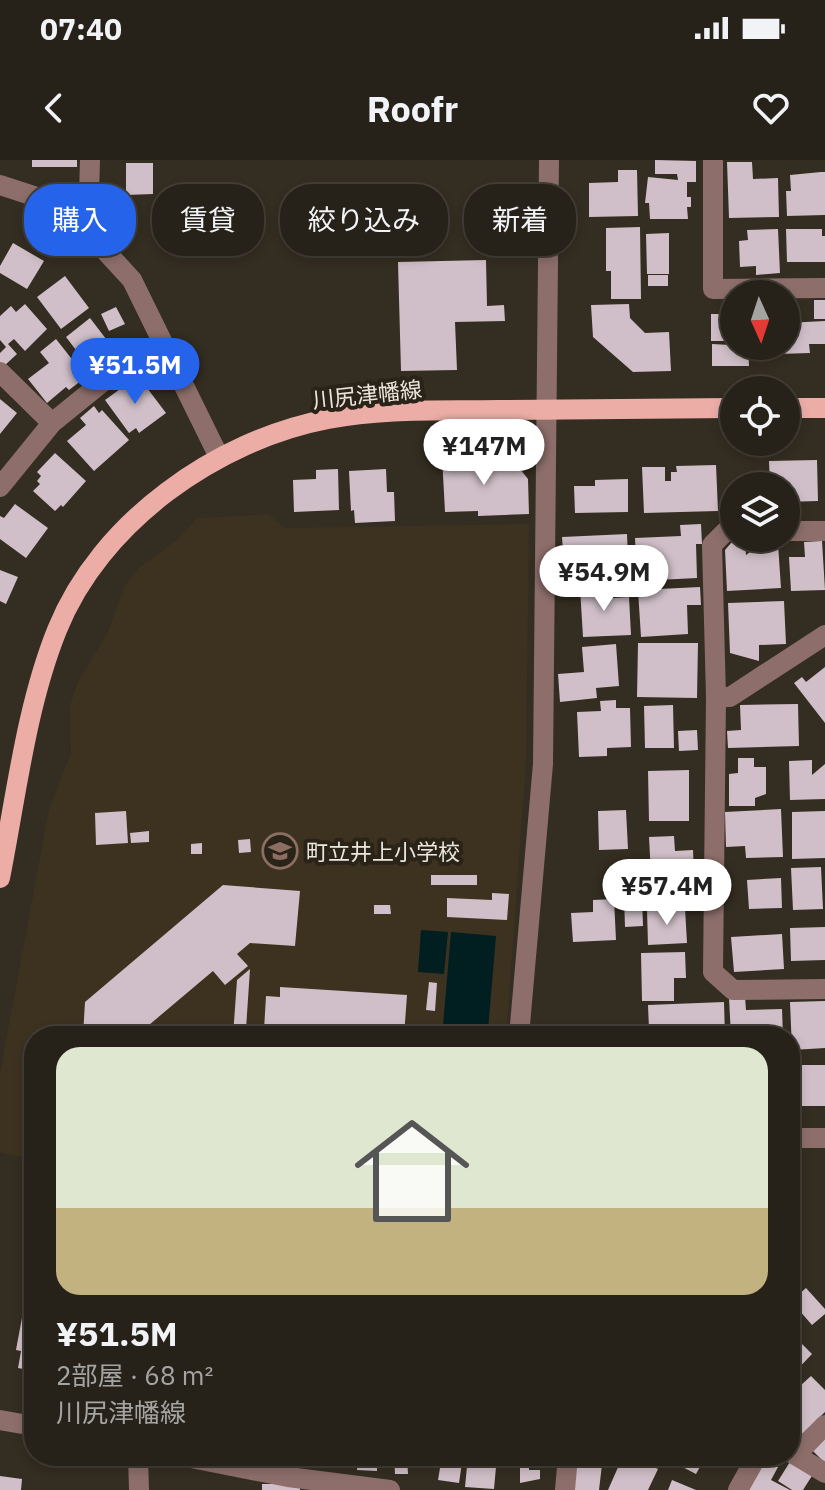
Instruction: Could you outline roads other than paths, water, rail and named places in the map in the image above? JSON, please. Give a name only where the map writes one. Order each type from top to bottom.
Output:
[{"type":"main road","name":"川尻津幡線","points":[[0,878],[39,684],[57,628],[83,580],[130,524],[171,487],[219,457],[272,434],[328,419],[388,411],[720,408]]},
{"type":"main road","points":[[800,408],[825,408]]},
{"type":"street","points":[[89,184],[90,160]]},
{"type":"street","points":[[520,1026],[543,764],[549,160]]},
{"type":"street","points":[[713,160],[713,289],[825,288]]},
{"type":"street","points":[[0,185],[24,193]]},
{"type":"street","points":[[112,256],[132,280],[219,457]]},
{"type":"street","points":[[0,487],[52,423],[110,376],[165,346]]},
{"type":"street","points":[[0,372],[52,423]]},
{"type":"street","points":[[800,531],[825,531]]},
{"type":"street","points":[[720,537],[712,545],[716,697],[713,972],[733,990],[825,989]]},
{"type":"street","points":[[716,697],[730,697],[825,635]]},
{"type":"street","points":[[800,1138],[825,1138]]},
{"type":"street","points":[[0,1420],[24,1424]]},
{"type":"street","points":[[800,1448],[825,1425]]},
{"type":"street","points":[[800,1458],[825,1473]]},
{"type":"street","points":[[138,1466],[139,1490]]},
{"type":"street","points":[[232,1466],[288,1477],[390,1490]]},
{"type":"street","points":[[288,1477],[289,1466]]},
{"type":"street","points":[[565,1490],[567,1466]]},
{"type":"street","points":[[738,1490],[751,1466]]},
{"type":"water","points":[[421,930],[448,932],[444,974],[418,972]]},
{"type":"water","points":[[451,932],[496,936],[488,1026],[443,1026]]},
{"type":"place","name":"町立井上小学校","points":[[280,851]]}]
